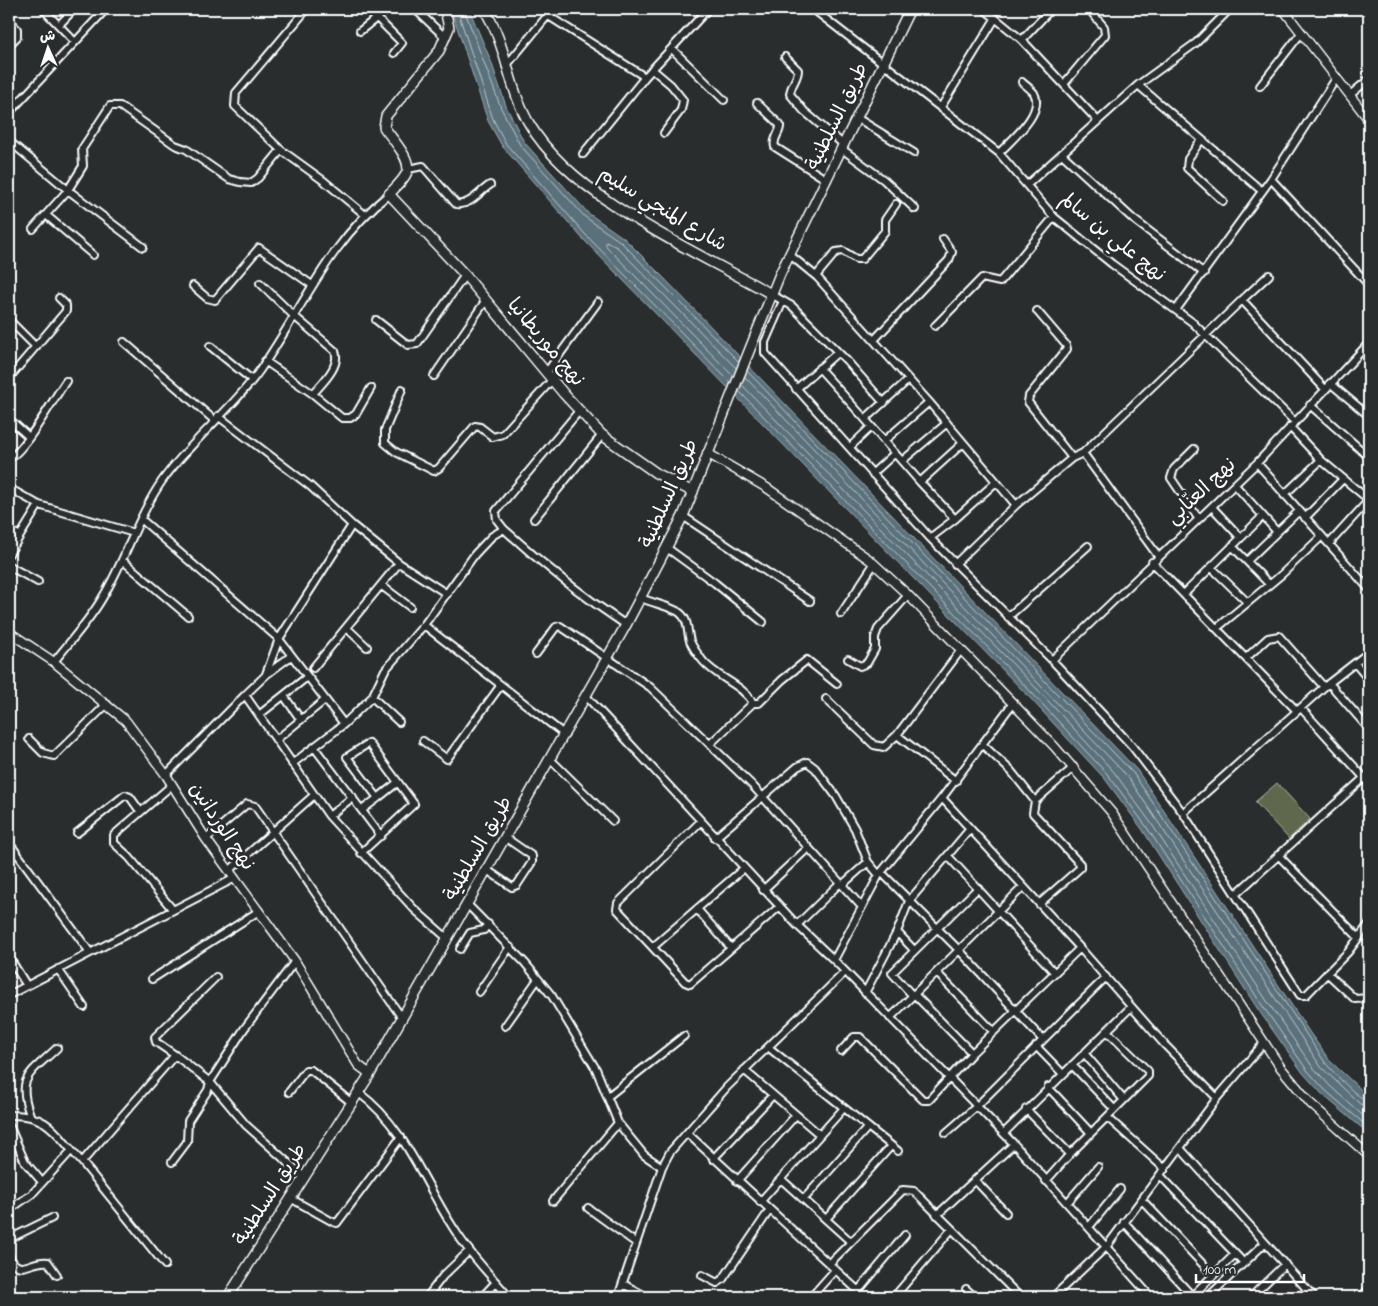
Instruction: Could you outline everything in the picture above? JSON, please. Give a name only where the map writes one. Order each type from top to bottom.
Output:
[{"type":"main road","points":[[389,194],[408,169],[403,155],[384,127],[384,122],[386,116],[439,51],[449,28],[445,9]]},
{"type":"main road","name":"شارع المنجي سليم","points":[[484,9],[500,44],[517,101],[524,115],[542,144],[563,166],[622,211],[771,294]]},
{"type":"main road","name":"طريق السلطنية","points":[[228,1297],[370,1074],[551,760],[641,598],[693,492],[771,294],[910,9]]},
{"type":"main road","name":"نهج موريطانيا","points":[[389,194],[465,275],[549,377],[602,435],[656,473],[693,492]]},
{"type":"street","points":[[42,9],[75,42]]},
{"type":"street","points":[[59,25],[74,9]]},
{"type":"street","points":[[9,113],[106,9]]},
{"type":"street","points":[[307,9],[236,93],[235,106],[281,150],[324,180],[364,214]]},
{"type":"street","points":[[360,31],[388,9]]},
{"type":"street","points":[[415,9],[446,38]]},
{"type":"street","points":[[583,154],[645,77],[708,9]]},
{"type":"street","name":"نهج علي بن سالم","points":[[813,9],[999,153],[1028,184],[1054,217],[1112,264],[1207,335],[1293,424],[1321,460],[1369,500]]},
{"type":"street","points":[[984,9],[1022,40],[1098,121]]},
{"type":"street","points":[[1022,40],[1051,9]]},
{"type":"street","points":[[1028,184],[1138,85],[1196,43],[1230,9]]},
{"type":"street","points":[[1283,9],[1369,120]]},
{"type":"street","points":[[506,66],[550,11],[645,77]]},
{"type":"street","points":[[1064,84],[1105,35],[1104,27],[1093,14]]},
{"type":"street","points":[[377,18],[402,43],[394,53]]},
{"type":"street","points":[[941,107],[995,19]]},
{"type":"street","points":[[9,20],[17,29],[17,37],[9,45]]},
{"type":"street","points":[[1260,86],[1302,32]]},
{"type":"street","points":[[672,49],[724,100]]},
{"type":"street","points":[[785,57],[798,70],[798,76],[791,85],[790,94],[804,111],[915,208]]},
{"type":"street","points":[[652,69],[671,85],[683,100],[681,110],[664,132]]},
{"type":"street","points":[[1176,310],[1271,179],[1337,77]]},
{"type":"street","points":[[1350,95],[1369,80]]},
{"type":"street","points":[[999,153],[1032,118],[1036,100],[1033,92],[1022,82]]},
{"type":"street","points":[[1138,85],[1262,192]]},
{"type":"street","points":[[757,103],[780,124],[780,129],[774,140],[775,147],[827,180]]},
{"type":"street","points":[[33,229],[68,190],[83,166],[82,149],[87,138],[110,106],[120,106],[175,145],[186,149],[229,178],[240,182],[250,182],[258,178],[281,150]]},
{"type":"street","points":[[857,118],[914,153]]},
{"type":"street","points":[[1201,140],[1188,159],[1187,168],[1223,201]]},
{"type":"street","points":[[9,141],[68,190],[143,247]]},
{"type":"street","points":[[1062,154],[1132,219],[1204,273]]},
{"type":"street","points":[[408,169],[423,166],[456,204],[466,204],[490,185]]},
{"type":"street","points":[[1271,179],[1369,285]]},
{"type":"street","points":[[54,662],[98,605],[163,479],[252,380],[331,256],[364,214],[389,194]]},
{"type":"street","points":[[816,276],[836,252],[843,251],[856,260],[862,259],[885,232],[886,220],[896,204]]},
{"type":"street","points":[[46,215],[93,255]]},
{"type":"street","points":[[935,326],[982,278],[1000,282],[1054,217]]},
{"type":"street","points":[[874,340],[949,260],[952,252],[943,239]]},
{"type":"street","points":[[193,286],[207,298],[215,300],[259,248],[312,285]]},
{"type":"street","points":[[790,256],[816,276],[874,340],[947,423],[1016,506]]},
{"type":"street","points":[[376,320],[408,346],[417,344],[465,275]]},
{"type":"street","points":[[954,564],[1016,506],[1072,458],[1083,453],[1269,275]]},
{"type":"street","points":[[260,283],[293,315],[332,347],[337,355],[334,367],[314,394]]},
{"type":"street","points":[[771,294],[792,306],[884,403]]},
{"type":"street","points":[[9,378],[66,311],[66,305],[58,298]]},
{"type":"street","points":[[434,376],[486,300]]},
{"type":"street","points":[[1242,300],[1325,389]]},
{"type":"street","points":[[783,301],[764,347],[765,353],[796,390],[850,447],[954,564],[1052,660],[1132,746],[1183,814],[1300,995],[1306,995],[1359,938],[1369,924]]},
{"type":"street","points":[[402,389],[385,430],[385,443],[396,452],[434,471],[440,468],[475,426],[480,427],[493,437],[503,434],[549,377],[598,302]]},
{"type":"street","points":[[1037,311],[1066,345],[1067,349],[1029,396],[1028,402],[1072,458]]},
{"type":"street","points":[[9,320],[36,347]]},
{"type":"street","points":[[124,342],[216,418],[310,486],[352,525],[399,562],[447,594]]},
{"type":"street","name":"نهج العنّابي","points":[[1052,660],[1158,556],[1257,463],[1369,343]]},
{"type":"street","points":[[210,346],[252,380]]},
{"type":"street","points":[[796,390],[837,353]]},
{"type":"street","points":[[265,361],[314,394],[342,418],[350,418],[356,414],[371,388]]},
{"type":"street","points":[[819,368],[955,519]]},
{"type":"street","points":[[865,419],[908,380]]},
{"type":"street","points":[[9,458],[13,457],[29,438],[66,381]]},
{"type":"street","points":[[1330,383],[1369,416]]},
{"type":"street","points":[[884,441],[929,402]]},
{"type":"street","points":[[1310,405],[1369,457]]},
{"type":"street","points":[[579,411],[496,511],[497,520],[504,529],[544,566],[585,598],[626,625]]},
{"type":"street","points":[[9,419],[29,438]]},
{"type":"street","points":[[902,461],[947,423]]},
{"type":"street","points":[[850,447],[871,427]]},
{"type":"street","points":[[534,519],[602,435]]},
{"type":"street","points":[[920,482],[963,443]]},
{"type":"street","points":[[1194,449],[1174,469],[1171,478],[1198,518]]},
{"type":"street","points":[[707,453],[767,488],[874,564],[908,595],[1074,768],[1112,813],[1264,1043],[1299,1091],[1369,1156]]},
{"type":"street","points":[[872,474],[895,453]]},
{"type":"street","points":[[1083,453],[1158,556]]},
{"type":"street","points":[[1284,495],[1321,460]]},
{"type":"street","points":[[1257,463],[1369,589]]},
{"type":"street","points":[[1305,518],[1343,479]]},
{"type":"street","points":[[930,538],[955,519],[995,483]]},
{"type":"street","points":[[1235,485],[1277,532]]},
{"type":"street","points":[[9,488],[39,505],[134,533]]},
{"type":"street","points":[[1329,544],[1369,500]]},
{"type":"street","points":[[9,554],[39,505]]},
{"type":"street","points":[[1212,507],[1240,537]]},
{"type":"street","points":[[1247,561],[1299,511]]},
{"type":"street","points":[[682,516],[810,601]]},
{"type":"street","points":[[1184,594],[1262,516]]},
{"type":"street","points":[[141,519],[279,639],[344,724]]},
{"type":"street","points":[[264,676],[279,639],[352,525]]},
{"type":"street","points":[[292,764],[344,724],[372,697],[385,670],[424,625],[475,554],[492,536],[504,529]]},
{"type":"street","points":[[9,530],[20,536]]},
{"type":"street","points":[[1217,628],[1268,583],[1281,575],[1322,536]]},
{"type":"street","points":[[1008,617],[1088,546]]},
{"type":"street","points":[[1232,546],[1268,583]]},
{"type":"street","points":[[666,548],[716,583],[763,622]]},
{"type":"street","points":[[122,560],[188,616]]},
{"type":"street","points":[[313,668],[382,586],[399,562]]},
{"type":"street","points":[[1152,562],[1367,780],[1278,855],[1236,894]]},
{"type":"street","points":[[841,614],[874,564]]},
{"type":"street","points":[[9,566],[38,582]]},
{"type":"street","points":[[1211,567],[1248,602]]},
{"type":"street","points":[[382,586],[410,607]]},
{"type":"street","points":[[848,658],[860,666],[867,663],[875,649],[875,637],[878,629],[908,595]]},
{"type":"street","points":[[641,598],[682,614],[685,618],[691,642],[702,660],[714,672],[744,692],[753,703]]},
{"type":"street","points":[[424,625],[565,735]]},
{"type":"street","points":[[536,654],[556,627],[560,626],[650,687],[762,796],[861,906]]},
{"type":"street","points":[[347,628],[367,647]]},
{"type":"street","name":"نهج الوردانين","points":[[9,632],[54,662],[126,721],[166,775],[206,839],[295,961],[358,1065],[370,1074]]},
{"type":"street","points":[[1246,658],[1268,638],[1279,636],[1369,729]]},
{"type":"street","points":[[826,699],[877,748],[884,747],[897,735],[961,650]]},
{"type":"street","points":[[1183,814],[1299,709],[1369,652]]},
{"type":"street","points":[[166,775],[264,676],[291,656]]},
{"type":"street","points":[[710,744],[753,703],[759,703],[782,680],[807,660],[837,684]]},
{"type":"street","points":[[1355,663],[1369,680]]},
{"type":"street","points":[[259,715],[307,677]]},
{"type":"street","points":[[423,742],[447,759],[501,685]]},
{"type":"street","points":[[245,695],[313,796],[329,816],[414,909],[447,938]]},
{"type":"street","points":[[284,696],[301,720]]},
{"type":"street","points":[[586,696],[762,890],[834,960],[1004,1133],[1151,1297]]},
{"type":"street","points":[[372,697],[399,722]]},
{"type":"street","points":[[276,740],[326,700]]},
{"type":"street","points":[[29,739],[43,753],[54,756],[107,704]]},
{"type":"street","points":[[834,960],[880,873],[942,798],[1013,704]]},
{"type":"street","points":[[897,735],[956,780]]},
{"type":"street","points":[[361,853],[414,804],[369,743],[347,757],[378,798]]},
{"type":"street","points":[[983,745],[1011,771],[1035,801]]},
{"type":"street","points":[[314,747],[381,836]]},
{"type":"street","points":[[551,760],[613,821]]},
{"type":"street","points":[[716,838],[803,762],[811,763],[836,796],[855,830],[868,862],[960,951],[1042,1039]]},
{"type":"street","points":[[1039,904],[1080,868],[1080,864],[1033,813],[1035,801],[1074,768]]},
{"type":"street","points":[[362,810],[398,782]]},
{"type":"street","points":[[172,785],[114,835],[114,843],[136,864],[173,910]]},
{"type":"street","points":[[77,833],[125,796],[130,796],[140,811]]},
{"type":"street","points":[[9,995],[89,951],[173,910],[232,874],[272,833],[313,796]]},
{"type":"street","points":[[329,816],[353,797]]},
{"type":"street","points":[[942,798],[1080,948],[1131,1007],[1217,1098]]},
{"type":"street","points":[[206,839],[248,804],[255,806],[402,1018]]},
{"type":"street","points":[[700,822],[618,903],[618,909],[685,982],[690,984],[779,907]]},
{"type":"street","points":[[865,993],[897,932],[909,901],[970,829]]},
{"type":"street","points":[[487,870],[512,887],[516,885],[532,862],[532,856],[506,838]]},
{"type":"street","points":[[13,848],[89,951]]},
{"type":"street","points":[[762,890],[808,848]]},
{"type":"street","points":[[1278,855],[1359,938]]},
{"type":"street","points":[[948,856],[1054,972]]},
{"type":"street","points":[[797,926],[841,884],[868,862]]},
{"type":"street","points":[[653,947],[744,869]]},
{"type":"street","points":[[890,1018],[1024,887]]},
{"type":"street","points":[[892,973],[978,888]]},
{"type":"street","points":[[467,904],[510,947],[552,996],[589,1056],[618,1123],[644,1155],[662,1167]]},
{"type":"street","points":[[697,909],[731,948]]},
{"type":"street","points":[[152,979],[259,910]]},
{"type":"street","points":[[460,949],[470,933],[484,930],[488,924]]},
{"type":"street","points":[[897,932],[914,950]]},
{"type":"street","points":[[478,992],[510,947]]},
{"type":"street","points":[[841,1051],[854,1037],[860,1037],[924,1101],[929,1100],[948,1077],[1080,948]]},
{"type":"street","points":[[9,957],[27,986]]},
{"type":"street","points":[[172,1162],[188,1142],[188,1121],[205,1095],[210,1082],[244,1029],[295,961]]},
{"type":"street","points":[[880,967],[892,973],[972,1054]]},
{"type":"street","points":[[58,969],[84,1007]]},
{"type":"street","points":[[618,1297],[662,1167],[670,1152],[744,1070],[845,972]]},
{"type":"street","points":[[937,972],[994,1032]]},
{"type":"street","points":[[1327,973],[1355,999],[1369,998]]},
{"type":"street","points":[[216,977],[155,1037],[156,1042],[210,1082],[246,1125],[304,1177]]},
{"type":"street","points":[[946,1133],[977,1106],[1106,977]]},
{"type":"street","points":[[505,1026],[538,979]]},
{"type":"street","points":[[1004,1133],[1048,1087],[1131,1007]]},
{"type":"street","points":[[1046,1180],[1149,1074],[1107,1031]]},
{"type":"street","points":[[607,1097],[684,1036]]},
{"type":"street","points":[[1053,1297],[1106,1246],[1217,1098],[1264,1043]]},
{"type":"street","points":[[1036,1046],[1062,1074]]},
{"type":"street","points":[[768,1047],[898,1151]]},
{"type":"street","points":[[30,1115],[23,1093],[24,1083],[57,1048]]},
{"type":"street","points":[[1084,1053],[1123,1099]]},
{"type":"street","points":[[82,1162],[175,1055]]},
{"type":"street","points":[[1072,1065],[1114,1109]]},
{"type":"street","points":[[289,1092],[306,1070],[311,1070],[352,1103]]},
{"type":"street","points":[[744,1070],[772,1096],[820,1135]]},
{"type":"street","points":[[1048,1087],[1091,1133]]},
{"type":"street","points":[[358,1093],[374,1104],[401,1138],[440,1207],[469,1251],[509,1297]]},
{"type":"street","points":[[713,1159],[772,1096]]},
{"type":"street","points":[[760,1202],[844,1108]]},
{"type":"street","points":[[1026,1109],[1070,1154]]},
{"type":"street","points":[[9,1115],[30,1115],[39,1118],[51,1126],[164,1265]]},
{"type":"street","points":[[737,1181],[796,1115]]},
{"type":"street","points":[[1107,1117],[1165,1169]]},
{"type":"street","points":[[553,1201],[618,1123]]},
{"type":"street","points":[[9,1126],[25,1162],[42,1182]]},
{"type":"street","points":[[804,1198],[868,1127]]},
{"type":"street","points":[[687,1133],[713,1159],[865,1297]]},
{"type":"street","points":[[290,1198],[337,1223],[401,1138]]},
{"type":"street","points":[[937,1215],[1014,1144]]},
{"type":"street","points":[[826,1219],[891,1146]]},
{"type":"street","points":[[1180,1148],[1314,1297]]},
{"type":"street","points":[[9,1210],[32,1194],[71,1151]]},
{"type":"street","points":[[1068,1203],[1098,1167]]},
{"type":"street","points":[[1160,1175],[1234,1255],[1244,1263]]},
{"type":"street","points":[[781,1179],[850,1241]]},
{"type":"street","points":[[975,1180],[1006,1213]]},
{"type":"street","points":[[1089,1227],[1120,1189]]},
{"type":"street","points":[[829,1264],[903,1190],[914,1191],[1020,1297]]},
{"type":"street","points":[[1142,1200],[1213,1275]]},
{"type":"street","points":[[588,1208],[636,1243]]},
{"type":"street","points":[[702,1275],[717,1283],[723,1279],[769,1210]]},
{"type":"street","points":[[9,1239],[52,1218]]},
{"type":"street","points":[[1124,1222],[1192,1297],[1234,1255]]},
{"type":"street","points":[[894,1297],[951,1230]]},
{"type":"street","points":[[858,1291],[905,1235]]},
{"type":"street","points":[[1208,1297],[1265,1244]]},
{"type":"street","points":[[427,1297],[443,1276],[469,1251]]},
{"type":"street","points":[[9,1256],[16,1266],[20,1268],[48,1262],[57,1275]]},
{"type":"street","points":[[1251,1297],[1285,1264]]},
{"type":"street","points":[[811,1297],[835,1270]]},
{"type":"street","points":[[482,1297],[496,1282]]},
{"type":"street","points":[[623,1284],[647,1297]]},
{"type":"street","points":[[966,1289],[975,1297]]},
{"type":"street","points":[[1364,1297],[1364,1294],[1369,1289]]},
{"type":"street","points":[[1300,1297],[1307,1290]]},
{"type":"green space","points":[[1277,783],[1310,819],[1289,839],[1255,802]]},
{"type":"water","points":[[451,9],[469,9],[491,61],[506,106],[524,142],[588,213],[624,238],[665,279],[1137,770],[1310,1033],[1330,1061],[1369,1097],[1369,1134],[1322,1094],[1303,1073],[1257,1008],[1142,829],[1105,779],[1029,697],[581,237],[502,146],[488,121]]}]
